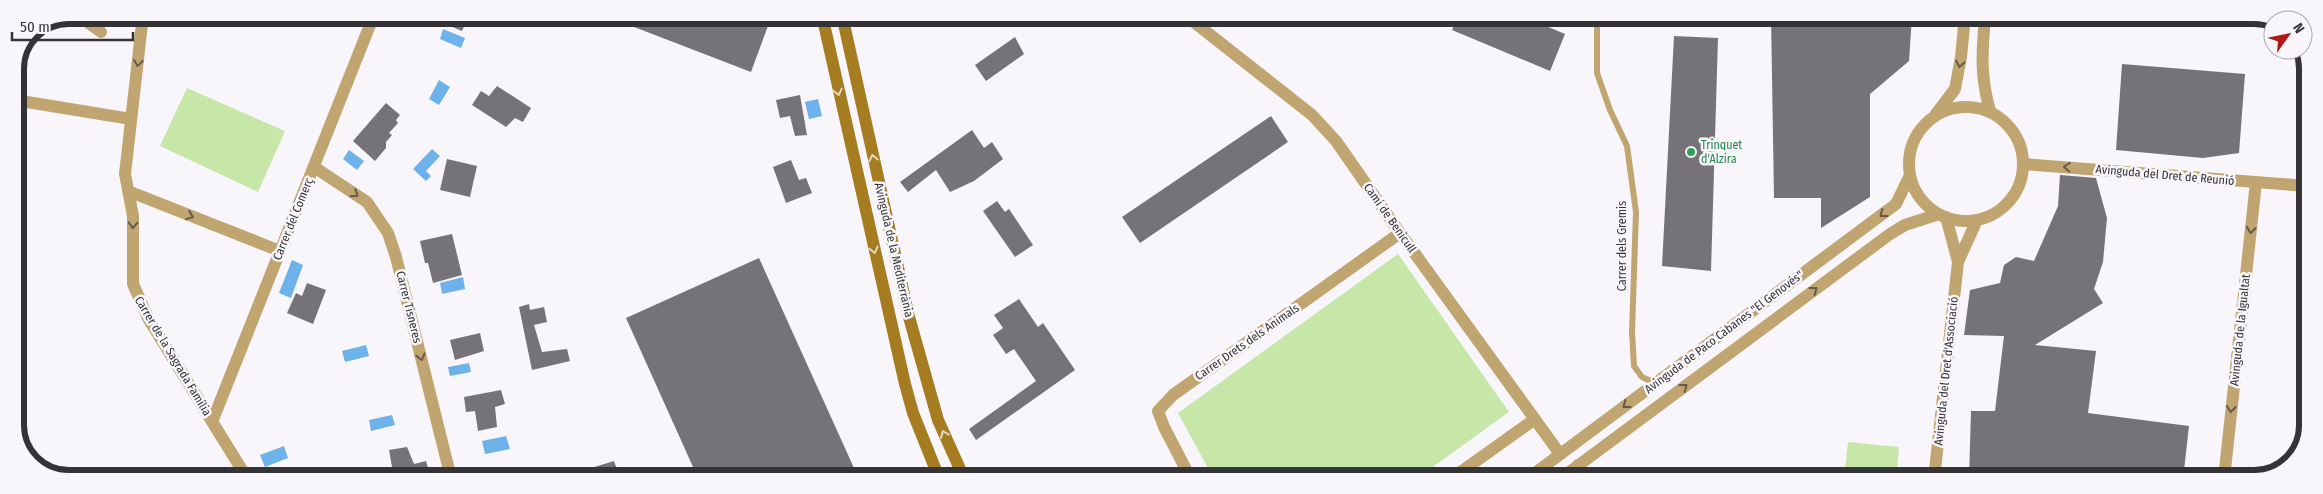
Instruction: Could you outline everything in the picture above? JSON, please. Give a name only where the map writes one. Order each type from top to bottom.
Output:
[{"type":"main road","name":"Avinguda de la Mediterrània","points":[[824,24],[905,384],[919,430],[936,470]]},
{"type":"main road","name":"Avinguda de la Mediterrània","points":[[844,24],[911,325],[938,420],[960,470]]},
{"type":"street","points":[[90,24],[101,32]]},
{"type":"street","name":"Carrer de la Sagrada Família","points":[[143,24],[125,174],[133,216],[132,270],[137,297],[242,470]]},
{"type":"street","name":"Carrer del Comerç","points":[[212,422],[370,24]]},
{"type":"street","name":"Camí de Benicull","points":[[1195,24],[1312,115],[1336,141],[1560,454]]},
{"type":"street","points":[[1935,115],[1955,107],[1971,106],[1990,111],[2006,123],[2017,138],[2023,164],[2017,190],[2008,204],[1991,215],[1977,220],[1957,220],[1942,215],[1923,202],[1910,175],[1910,153],[1917,134],[1955,89],[1964,24]]},
{"type":"street","points":[[1984,24],[1981,60],[1983,86],[1990,111]]},
{"type":"street","points":[[24,101],[131,119]]},
{"type":"street","name":"Avinguda del Dret de Reunió","points":[[2023,164],[2299,185]]},
{"type":"street","name":"Carrer Tisneres","points":[[314,168],[367,202],[388,233],[396,257],[449,470]]},
{"type":"street","name":"Avinguda de Paco Cabanes \"El Genovés\"","points":[[1539,470],[1896,204],[1910,175]]},
{"type":"street","name":"Avinguda de la Igualtat","points":[[2225,470],[2256,182]]},
{"type":"street","points":[[128,191],[280,251]]},
{"type":"street","name":"Avinguda de Paco Cabanes \"El Genovés\"","points":[[1572,470],[1890,234],[1905,224],[1942,215]]},
{"type":"street","name":"Avinguda del Dret d'Associació","points":[[1942,215],[1958,262]]},
{"type":"street","name":"Avinguda del Dret d'Associació","points":[[1935,470],[1958,262],[1977,220]]},
{"type":"street","name":"Carrer Drets dels Animals","points":[[1187,470],[1164,427],[1158,411],[1173,395],[1400,233]]},
{"type":"street","points":[[1464,470],[1535,419]]},
{"type":"street","points":[[1578,465],[1582,470]]},
{"type":"lane","name":"Carrer dels Gremis","points":[[1597,24],[1597,73],[1610,110],[1627,146],[1636,212],[1632,332],[1634,366],[1642,377],[1655,383]]},
{"type":"green space","points":[[187,88],[285,131],[258,192],[160,146]]},
{"type":"green space","points":[[1398,254],[1509,412],[1428,470],[1209,470],[1178,413]]},
{"type":"green space","points":[[1848,442],[1899,447],[1897,470],[1845,470]]},
{"type":"water","points":[[443,29],[465,38],[461,48],[440,39]]},
{"type":"water","points":[[439,80],[450,87],[439,105],[429,99]]},
{"type":"water","points":[[818,99],[822,116],[809,119],[805,102]]},
{"type":"water","points":[[432,149],[440,156],[426,171],[431,176],[426,181],[413,169]]},
{"type":"water","points":[[349,150],[364,161],[357,170],[343,159]]},
{"type":"water","points":[[292,260],[303,265],[291,298],[279,293]]},
{"type":"water","points":[[463,277],[465,289],[442,294],[440,283]]},
{"type":"water","points":[[366,345],[369,356],[345,362],[342,351]]},
{"type":"water","points":[[469,363],[471,372],[450,376],[448,367]]},
{"type":"water","points":[[392,415],[395,425],[371,431],[369,420]]},
{"type":"water","points":[[506,436],[510,449],[485,454],[482,441]]},
{"type":"water","points":[[284,446],[288,458],[265,467],[260,455]]},
{"type":"building","points":[[445,24],[465,24],[462,31]]},
{"type":"building","points":[[626,24],[769,24],[751,72]]},
{"type":"building","points":[[1455,24],[1541,24],[1565,34],[1550,71],[1452,30]]},
{"type":"building","points":[[1771,24],[1911,24],[1909,61],[1870,94],[1870,197],[1821,228],[1821,198],[1774,198]]},
{"type":"building","name":"Trinquet d'Alzira","points":[[1674,36],[1718,38],[1711,271],[1662,266]]},
{"type":"building","points":[[1015,37],[1024,54],[986,81],[975,65]]},
{"type":"building","points":[[2122,64],[2245,74],[2239,153],[2203,158],[2116,150]]},
{"type":"building","points":[[497,86],[531,108],[523,122],[515,118],[506,127],[472,105],[481,91],[489,96]]},
{"type":"building","points":[[800,95],[807,135],[795,136],[790,116],[780,118],[776,100]]},
{"type":"building","points":[[386,103],[400,115],[396,120],[398,123],[389,133],[392,135],[386,142],[386,148],[375,161],[353,141]]},
{"type":"building","points":[[1271,116],[1288,142],[1140,243],[1122,217]]},
{"type":"building","points":[[972,130],[984,148],[992,142],[1003,159],[974,181],[950,192],[936,170],[908,192],[900,182]]},
{"type":"building","points":[[447,159],[477,166],[470,197],[440,190]]},
{"type":"building","points":[[791,160],[799,180],[806,178],[812,193],[786,203],[773,167]]},
{"type":"building","points":[[2060,175],[2096,178],[2107,218],[2103,262],[2094,289],[2103,303],[2035,345],[2096,351],[2088,413],[2189,426],[2184,470],[1969,470],[1971,411],[1995,411],[2004,336],[1964,335],[1970,290],[2000,283],[2004,265],[2016,257],[2034,261],[2058,206]]},
{"type":"building","points":[[997,201],[1005,212],[1009,209],[1033,245],[1015,257],[983,211]]},
{"type":"building","points":[[452,234],[462,275],[433,283],[428,263],[425,263],[420,241]]},
{"type":"building","points":[[759,258],[854,468],[850,470],[694,470],[626,318]]},
{"type":"building","points":[[307,283],[326,290],[313,324],[287,313],[296,293],[302,296]]},
{"type":"building","points":[[1019,299],[1038,327],[1043,323],[1075,370],[976,440],[969,429],[1036,381],[1014,349],[1006,354],[993,335],[1003,328],[994,315]]},
{"type":"building","points":[[529,304],[530,310],[544,307],[547,322],[534,325],[542,352],[567,349],[570,361],[532,370],[519,307]]},
{"type":"building","points":[[480,333],[484,351],[455,360],[450,340]]},
{"type":"building","points":[[501,390],[505,404],[495,407],[497,427],[478,431],[475,411],[466,412],[464,397]]},
{"type":"building","points":[[407,447],[414,464],[426,461],[429,470],[393,470],[389,450]]},
{"type":"building","points":[[614,461],[617,470],[584,470]]},
{"type":"place","name":"Trinquet d'Alzira","points":[[1691,152]]}]
